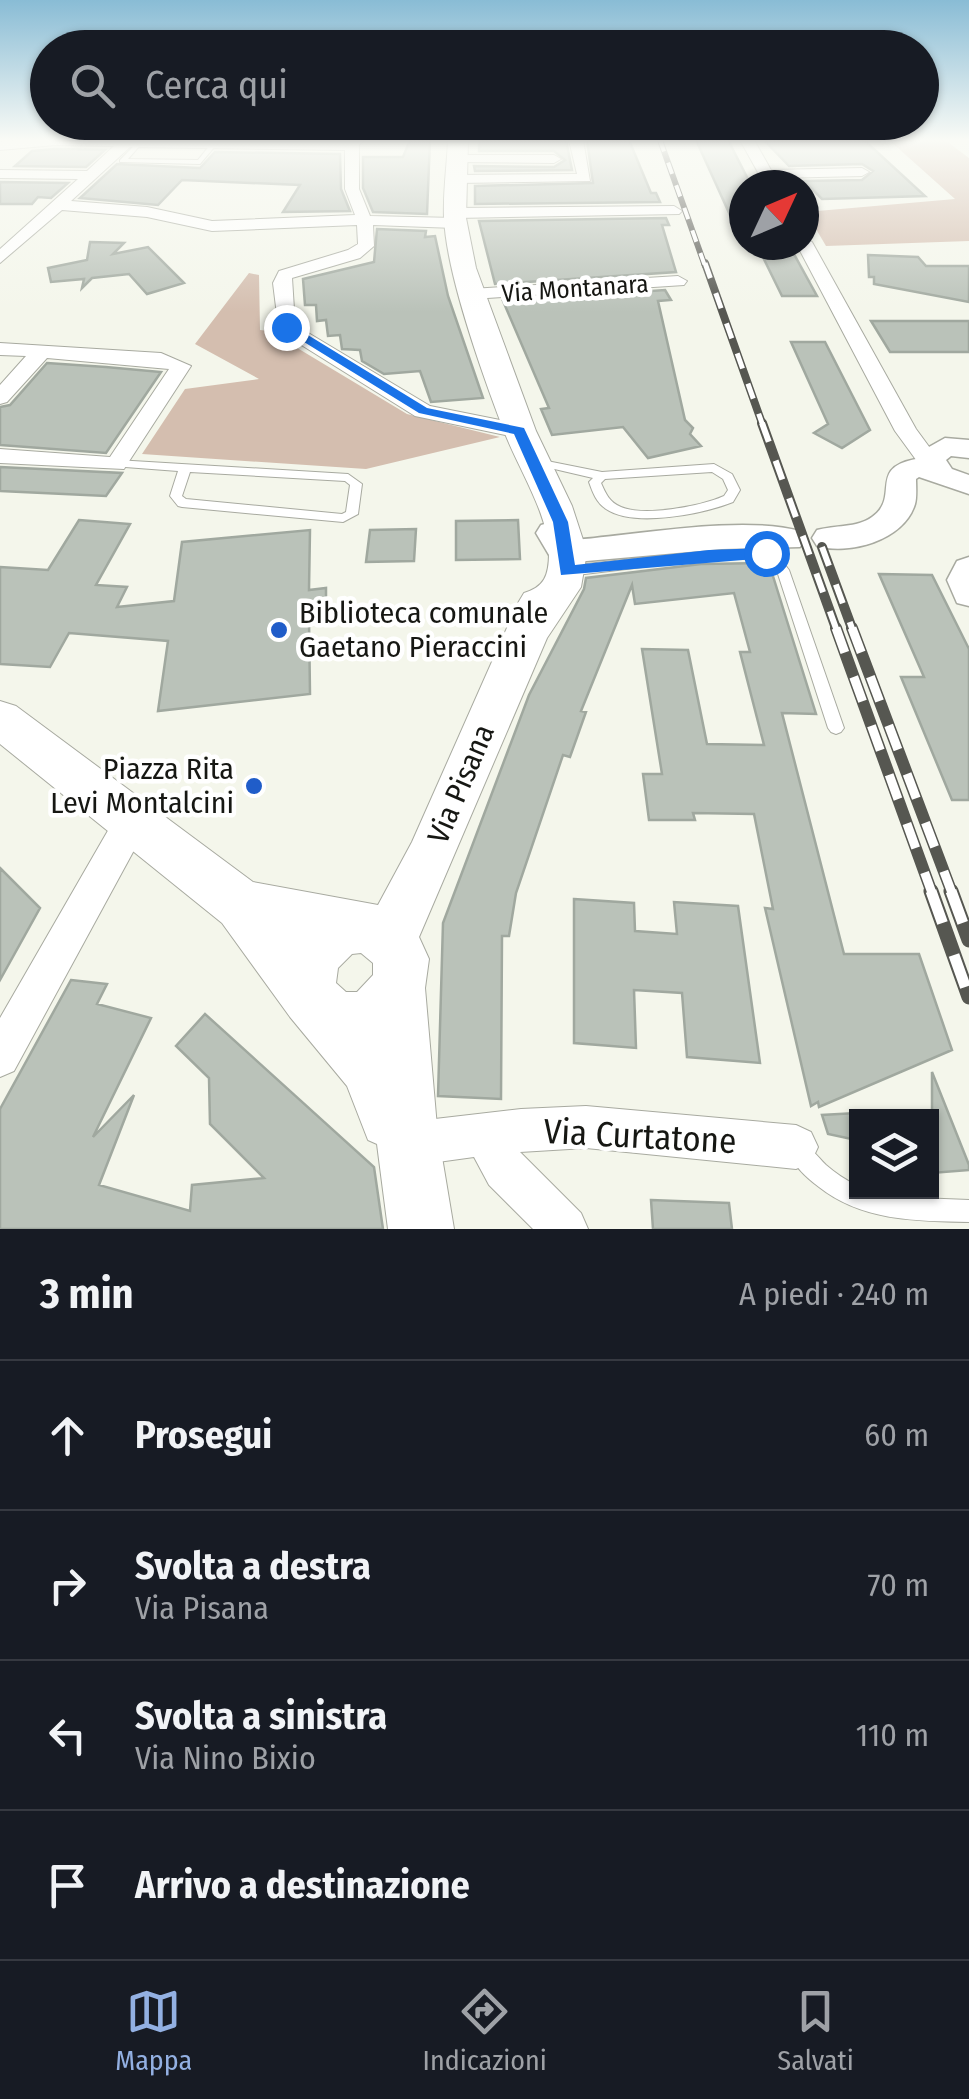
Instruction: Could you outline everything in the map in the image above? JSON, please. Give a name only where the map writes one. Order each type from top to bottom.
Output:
[{"type":"main road","name":"Via Pisana","points":[[456,197],[455,218],[472,294],[526,446],[554,506],[567,562],[558,594],[530,630]]},
{"type":"main road","name":"Via Pisana","points":[[379,951],[411,901],[530,630],[546,566],[526,446]]},
{"type":"main road","points":[[0,719],[241,905],[320,1008],[376,1072],[386,1091],[394,1132],[408,1144]]},
{"type":"main road","points":[[241,905],[379,951]]},
{"type":"main road","points":[[337,931],[379,951],[379,1014],[346,1023],[320,1008],[307,981],[316,950],[337,931]]},
{"type":"main road","points":[[379,951],[421,1229]]},
{"type":"street","points":[[0,258],[67,197]]},
{"type":"street","points":[[355,197],[365,222],[366,243],[362,251],[298,269],[284,277],[286,327],[423,411],[526,446]]},
{"type":"street","points":[[58,205],[147,212],[212,226],[674,210]]},
{"type":"street","points":[[814,260],[909,436],[948,475]]},
{"type":"street","name":"Via Montanara","points":[[472,294],[678,281]]},
{"type":"street","points":[[0,349],[160,359],[180,364],[176,376],[116,464],[0,456]]},
{"type":"street","points":[[0,398],[41,352]]},
{"type":"street","points":[[948,475],[969,450]]},
{"type":"street","points":[[828,538],[879,529],[900,504],[902,475],[914,468],[948,475]]},
{"type":"street","points":[[539,506],[567,562],[722,538],[789,538]]},
{"type":"street","points":[[969,569],[964,580],[969,594]]},
{"type":"street","points":[[0,1058],[133,819]]},
{"type":"street","name":"Via Curtatone","points":[[408,1144],[586,1127],[796,1146]]},
{"type":"street","name":"Via Curtatone","points":[[484,1134],[505,1169],[565,1229]]},
{"type":"lane","points":[[526,446],[602,476],[714,468],[728,477],[734,490],[726,502],[629,514],[608,507],[600,497],[596,482],[602,476]]},
{"type":"lane","points":[[116,464],[348,478],[356,484],[352,514],[343,518],[182,503],[176,496],[185,469]]},
{"type":"lane","points":[[567,562],[770,555],[784,573],[836,728]]},
{"type":"lane","points":[[796,1146],[840,1191],[865,1203],[897,1209],[969,1212]]},
{"type":"shaded area","points":[[969,197],[969,241],[826,246],[819,234],[819,211]]},
{"type":"shaded area","points":[[249,273],[259,275],[260,330],[269,331],[407,414],[500,437],[366,469],[142,454],[185,389],[259,379],[195,344]]},
{"type":"building","points":[[0,197],[38,197],[32,204],[0,204]]},
{"type":"building","points":[[81,197],[165,197],[158,205]]},
{"type":"building","points":[[292,197],[344,197],[350,211],[283,212]]},
{"type":"building","points":[[367,197],[428,197],[427,214],[373,212]]},
{"type":"building","points":[[475,197],[658,197],[660,202],[475,204]]},
{"type":"building","points":[[666,218],[669,225],[662,225],[676,272],[495,284],[479,221]]},
{"type":"building","points":[[377,229],[426,231],[425,237],[435,236],[448,296],[483,398],[431,402],[420,371],[384,374],[362,361],[360,350],[342,349],[340,335],[328,336],[326,320],[317,321],[316,305],[305,305],[303,279],[374,262]]},
{"type":"building","points":[[90,242],[124,243],[113,254],[148,247],[184,283],[147,294],[129,274],[92,278],[82,288],[84,279],[51,282],[48,268],[87,260]]},
{"type":"building","points":[[868,255],[918,257],[926,266],[969,266],[969,302],[874,284],[874,277],[869,277]]},
{"type":"building","points":[[764,260],[797,260],[817,296],[782,296]]},
{"type":"building","points":[[665,290],[671,300],[658,301],[685,420],[693,428],[690,434],[701,446],[648,458],[623,427],[552,435],[541,409],[549,408],[503,301]]},
{"type":"building","points":[[871,321],[969,321],[969,352],[890,352]]},
{"type":"building","points":[[791,342],[825,342],[870,430],[842,448],[814,433],[828,424]]},
{"type":"building","points":[[47,363],[161,372],[106,453],[0,445],[0,407],[10,405]]},
{"type":"building","points":[[0,467],[122,473],[106,496],[0,491]]},
{"type":"building","points":[[79,520],[130,524],[96,585],[127,587],[117,607],[174,601],[182,542],[310,530],[309,590],[326,588],[326,618],[309,620],[310,694],[158,711],[168,641],[69,633],[50,667],[0,664],[0,567],[48,570]]},
{"type":"building","points":[[518,520],[520,559],[456,560],[456,521]]},
{"type":"building","points":[[416,529],[414,561],[366,562],[370,530]]},
{"type":"building","points":[[764,563],[772,573],[816,714],[782,713],[844,954],[919,954],[952,1050],[819,1107],[818,1102],[811,1106],[765,908],[773,909],[754,814],[693,813],[695,820],[649,820],[643,774],[662,774],[642,649],[688,650],[707,744],[764,745],[740,652],[750,652],[734,593],[635,604],[632,585],[581,711],[586,712],[570,757],[563,755],[516,893],[509,936],[502,936],[501,1099],[438,1096],[443,923],[529,695],[584,589],[586,578],[701,564]]},
{"type":"building","points":[[879,574],[932,575],[969,649],[969,800],[952,800],[901,677],[924,677]]},
{"type":"building","points":[[0,868],[40,908],[0,980]]},
{"type":"building","points":[[574,899],[634,903],[635,931],[677,934],[674,902],[738,906],[760,1063],[687,1057],[682,993],[634,990],[636,1048],[574,1043]]},
{"type":"building","points":[[71,980],[107,984],[97,1004],[151,1018],[93,1137],[134,1095],[99,1185],[190,1211],[192,1185],[264,1178],[210,1124],[209,1078],[176,1046],[205,1014],[374,1167],[383,1229],[0,1229],[0,1109]]},
{"type":"building","points":[[932,1072],[969,1170],[939,1172],[939,1109],[932,1109]]},
{"type":"building","points":[[849,1113],[849,1138],[828,1134],[822,1115]]},
{"type":"building","points":[[651,1200],[729,1203],[732,1229],[653,1229]]},
{"type":"railway","points":[[680,197],[705,266]]},
{"type":"railway","points":[[705,263],[763,426]]},
{"type":"railway","points":[[762,423],[837,631]]},
{"type":"railway","points":[[822,547],[853,631]]},
{"type":"railway","points":[[836,628],[932,893]]},
{"type":"railway","points":[[852,628],[952,893]]},
{"type":"railway","points":[[931,891],[969,997]]},
{"type":"railway","points":[[951,891],[969,940]]},
{"type":"place","name":"Biblioteca comunale Gaetano Pieraccini","points":[[279,630]]},
{"type":"place","name":"Piazza Rita Levi Montalcini","points":[[254,786]]},
{"type":"route","points":[[286,327],[423,411],[520,431],[560,522],[568,552],[567,572],[709,555],[766,553]]}]
